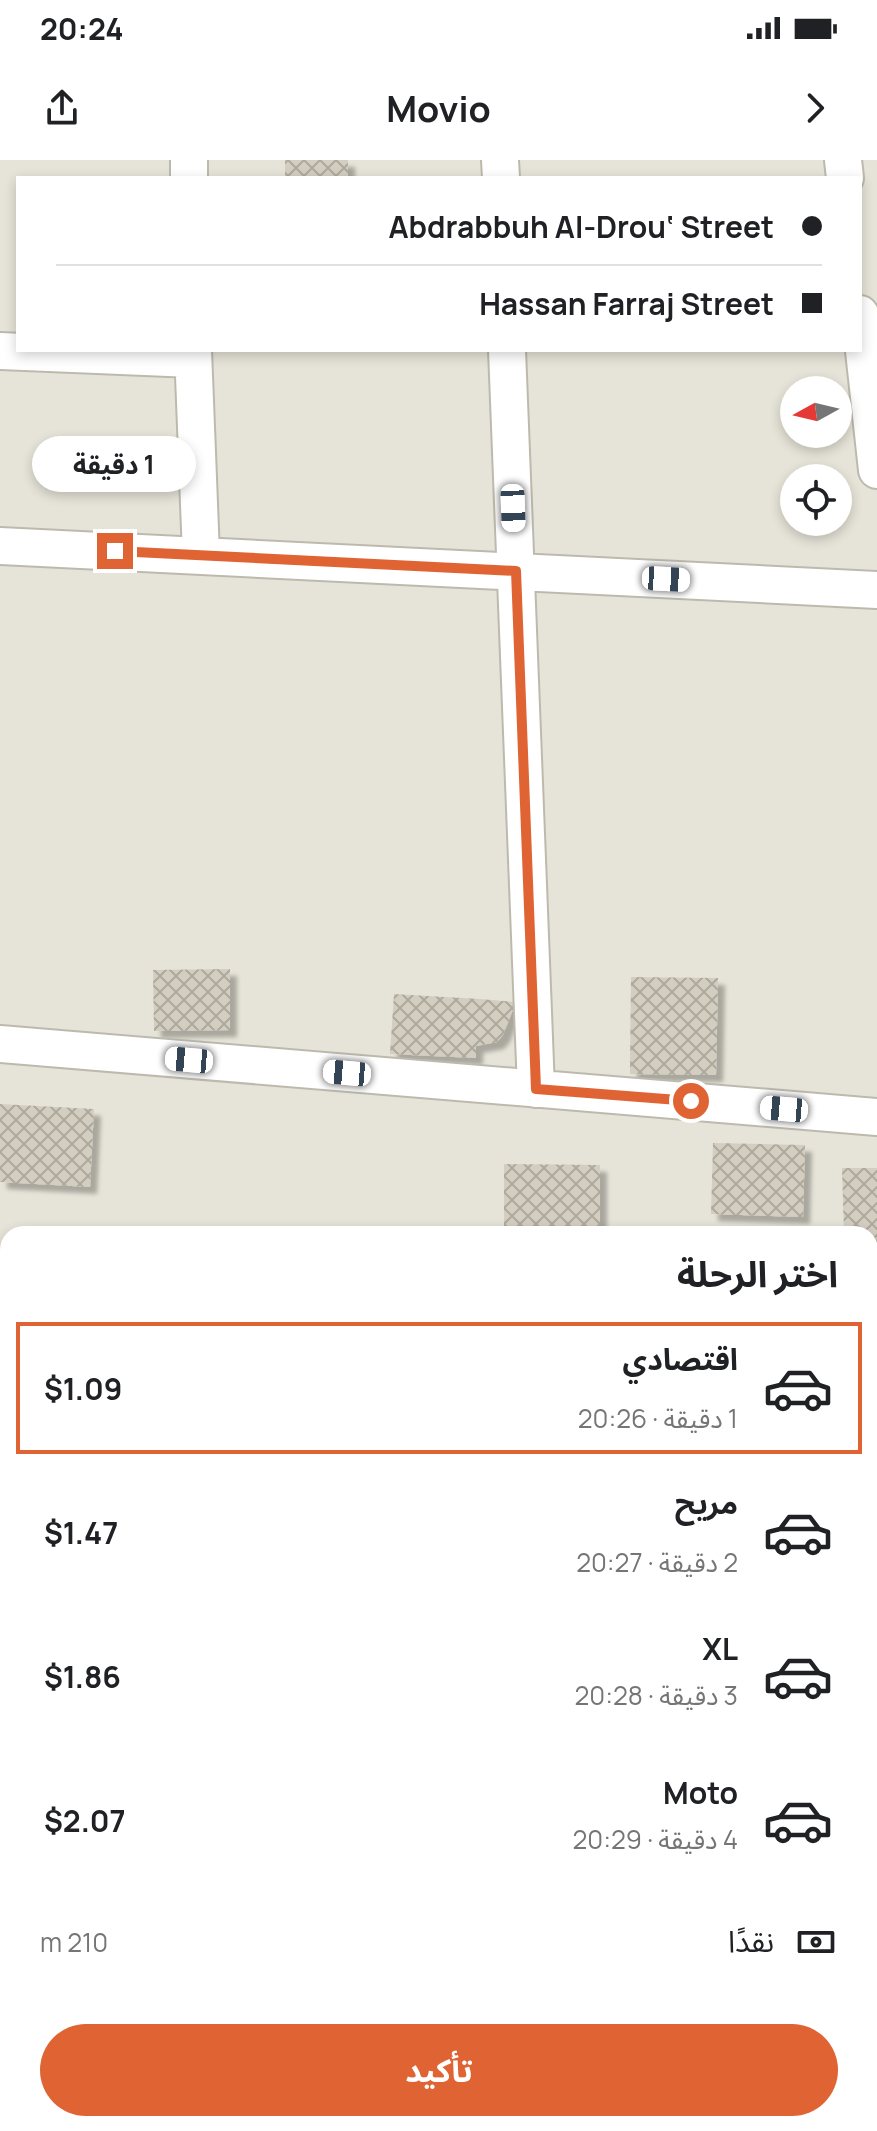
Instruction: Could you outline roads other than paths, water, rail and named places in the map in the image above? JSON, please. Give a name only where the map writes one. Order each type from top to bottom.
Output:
[{"type":"street","points":[[862,332],[877,470]]},
{"type":"street","points":[[64,352],[193,354],[201,555]]},
{"type":"street","points":[[507,352],[536,1089]]},
{"type":"street","points":[[0,546],[877,590]]},
{"type":"street","points":[[0,1044],[877,1117]]}]
